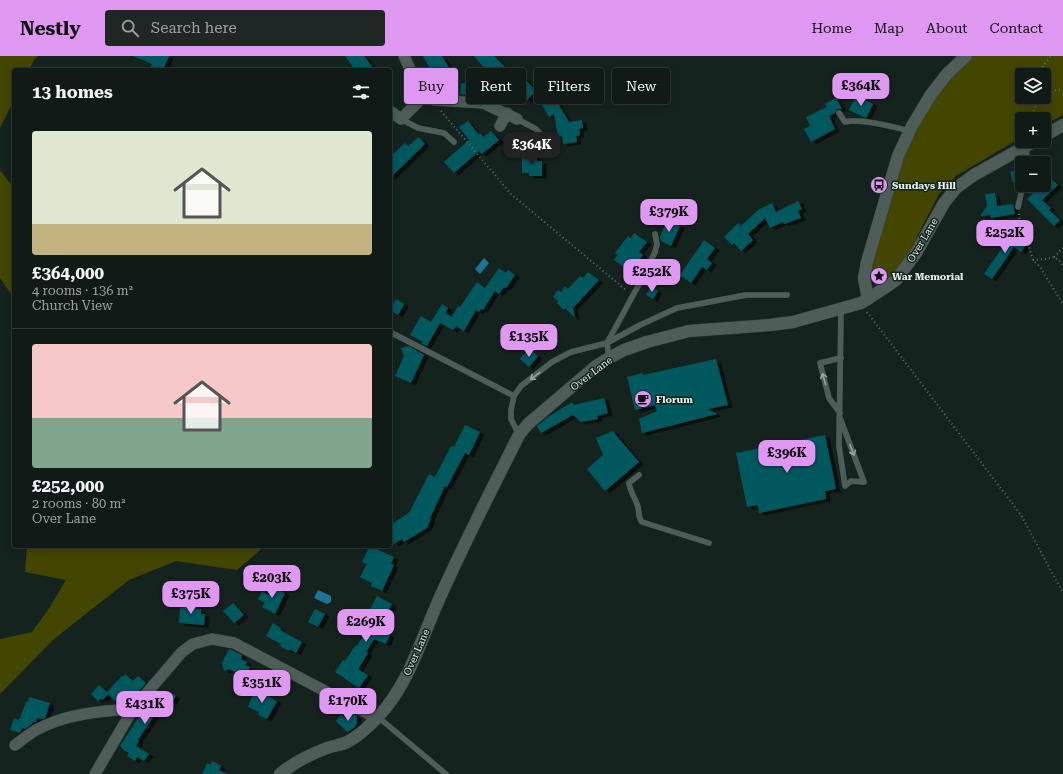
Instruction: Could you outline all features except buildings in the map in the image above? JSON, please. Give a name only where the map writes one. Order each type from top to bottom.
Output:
[{"type":"street","points":[[404,56],[410,68]]},
{"type":"street","points":[[864,301],[864,278],[870,248],[898,156],[924,106],[947,74],[966,56]]},
{"type":"street","points":[[458,101],[483,103],[517,119]]},
{"type":"street","points":[[392,113],[401,120],[416,104]]},
{"type":"street","points":[[500,126],[507,113]]},
{"type":"street","points":[[1051,132],[1063,125]]},
{"type":"street","name":"Over Lane","points":[[280,774],[310,756],[328,747],[346,742],[360,733],[377,718],[395,695],[410,670],[437,604],[519,435],[528,424],[596,366],[624,350],[646,342],[689,331],[793,322],[864,301],[896,280],[916,253],[944,202],[956,188],[974,175],[1022,148]]},
{"type":"street","points":[[95,774],[133,709],[182,652],[193,644],[212,639],[234,643],[377,718]]},
{"type":"street","points":[[15,745],[35,731],[54,722],[98,712],[133,709]]},
{"type":"lane","points":[[840,113],[845,122],[856,121],[887,125],[910,131]]},
{"type":"lane","points":[[517,119],[536,129],[549,143]]},
{"type":"lane","points":[[401,120],[418,128],[444,133],[454,142]]},
{"type":"lane","points":[[1018,207],[1021,192]]},
{"type":"lane","points":[[609,358],[607,343],[655,252],[657,244],[655,234]]},
{"type":"lane","points":[[519,435],[511,419],[514,396],[521,386],[552,362],[571,352],[607,343],[640,325],[677,308],[746,295],[787,295]]},
{"type":"lane","points":[[841,309],[841,358],[840,416],[839,446],[845,486],[851,481],[864,482],[840,416],[829,398],[820,363],[841,358]]},
{"type":"lane","points":[[392,333],[514,396]]},
{"type":"lane","points":[[639,475],[629,483],[630,490],[638,504],[639,518],[642,522],[710,543]]},
{"type":"lane","points":[[377,718],[446,774]]},
{"type":"path","points":[[1043,68],[1051,56]]},
{"type":"path","points":[[1051,92],[1063,89]]},
{"type":"path","points":[[441,110],[511,194],[632,295]]},
{"type":"path","points":[[1018,207],[1021,234],[1028,244],[1033,260],[1040,267],[1063,304]]},
{"type":"path","points":[[870,248],[872,258],[877,266],[884,273],[896,280]]},
{"type":"path","points":[[1033,260],[1046,260],[1054,257],[1063,248]]},
{"type":"path","points":[[1054,257],[1061,262],[1063,267]]},
{"type":"path","points":[[864,301],[1021,515],[1063,593]]},
{"type":"shaded area","points":[[0,56],[38,56],[30,68],[12,68],[12,104],[0,128]]},
{"type":"shaded area","points":[[969,56],[1063,56],[1063,115],[1051,121],[1051,112],[1015,112],[1015,141],[956,176],[939,194],[903,264],[893,275],[882,282],[873,282],[869,277],[869,269],[913,127]]},
{"type":"shaded area","points":[[0,170],[12,185],[12,295],[0,278]]},
{"type":"shaded area","points":[[27,548],[263,548],[237,570],[176,561],[129,580],[54,639],[0,694],[0,639],[32,632],[48,610],[66,580],[25,572]]},
{"type":"water","points":[[484,258],[489,263],[480,274],[475,269]]},
{"type":"water","points":[[318,590],[331,596],[331,602],[327,604],[314,598]]},
{"type":"place","name":"Sundays Hill","points":[[879,185]]},
{"type":"place","name":"War Memorial","points":[[879,276]]},
{"type":"place","name":"Florum","points":[[643,399]]}]
